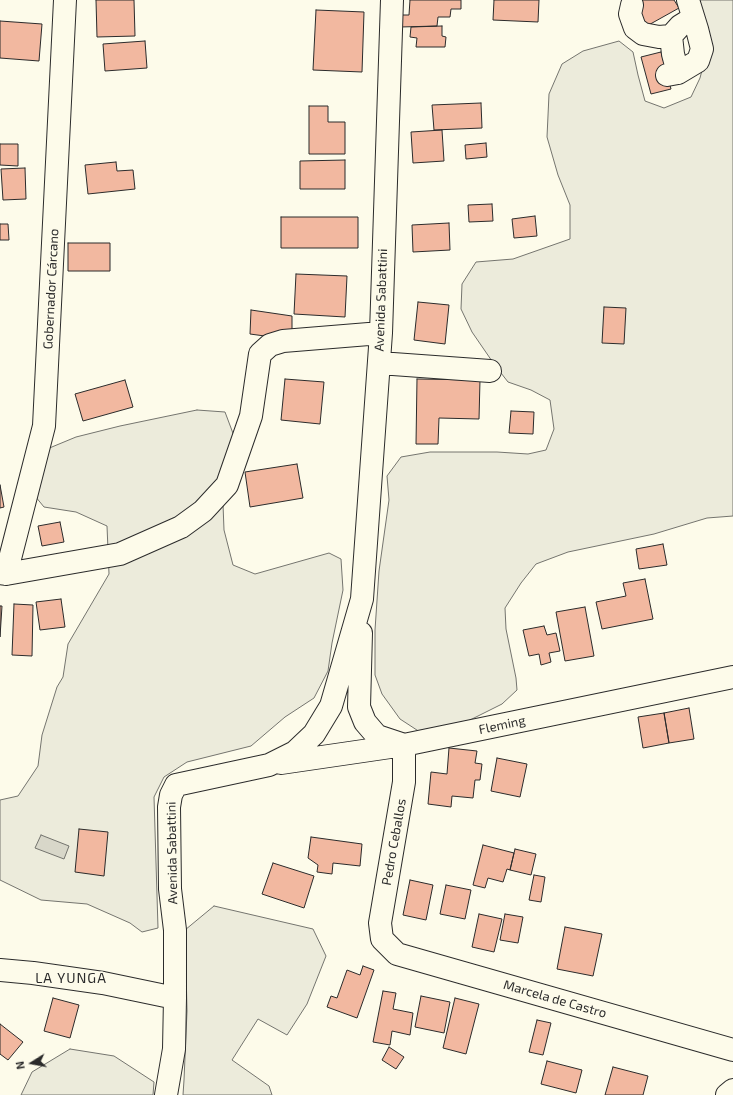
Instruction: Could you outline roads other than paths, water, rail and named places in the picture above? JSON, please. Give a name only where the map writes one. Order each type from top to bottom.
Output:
[{"type":"street","name":"Gobernador Cárcano","points":[[3,574],[44,426],[65,0]]},
{"type":"street","name":"Avenida Sabattini","points":[[392,0],[381,333],[362,600],[359,707],[365,722],[377,736],[404,745]]},
{"type":"street","points":[[632,5],[630,14],[635,28],[643,34],[659,37],[671,36],[680,26],[690,9]]},
{"type":"street","points":[[671,36],[673,74],[698,61],[702,49],[690,9]]},
{"type":"street","points":[[3,574],[120,554],[181,527],[203,511],[227,485],[251,416],[260,354],[270,345],[283,341],[381,333]]},
{"type":"street","points":[[379,362],[490,371]]},
{"type":"street","name":"Avenida Sabattini","points":[[166,1095],[174,1049],[175,998],[175,930],[170,881],[168,807],[171,795],[176,785],[269,765],[295,752],[314,734],[330,706],[362,600]]},
{"type":"street","name":"Fleming","points":[[269,765],[404,745],[733,677]]},
{"type":"street","name":"Pedro Ceballos","points":[[382,939],[380,923],[404,782],[404,745]]},
{"type":"street","name":"Marcela de Castro","points":[[382,939],[396,954],[733,1050]]},
{"type":"street","points":[[0,970],[103,983],[175,998]]},
{"type":"street","points":[[727,1095],[733,1090]]},
{"type":"district","name":"LA YUNGA","points":[[71,978]]}]
